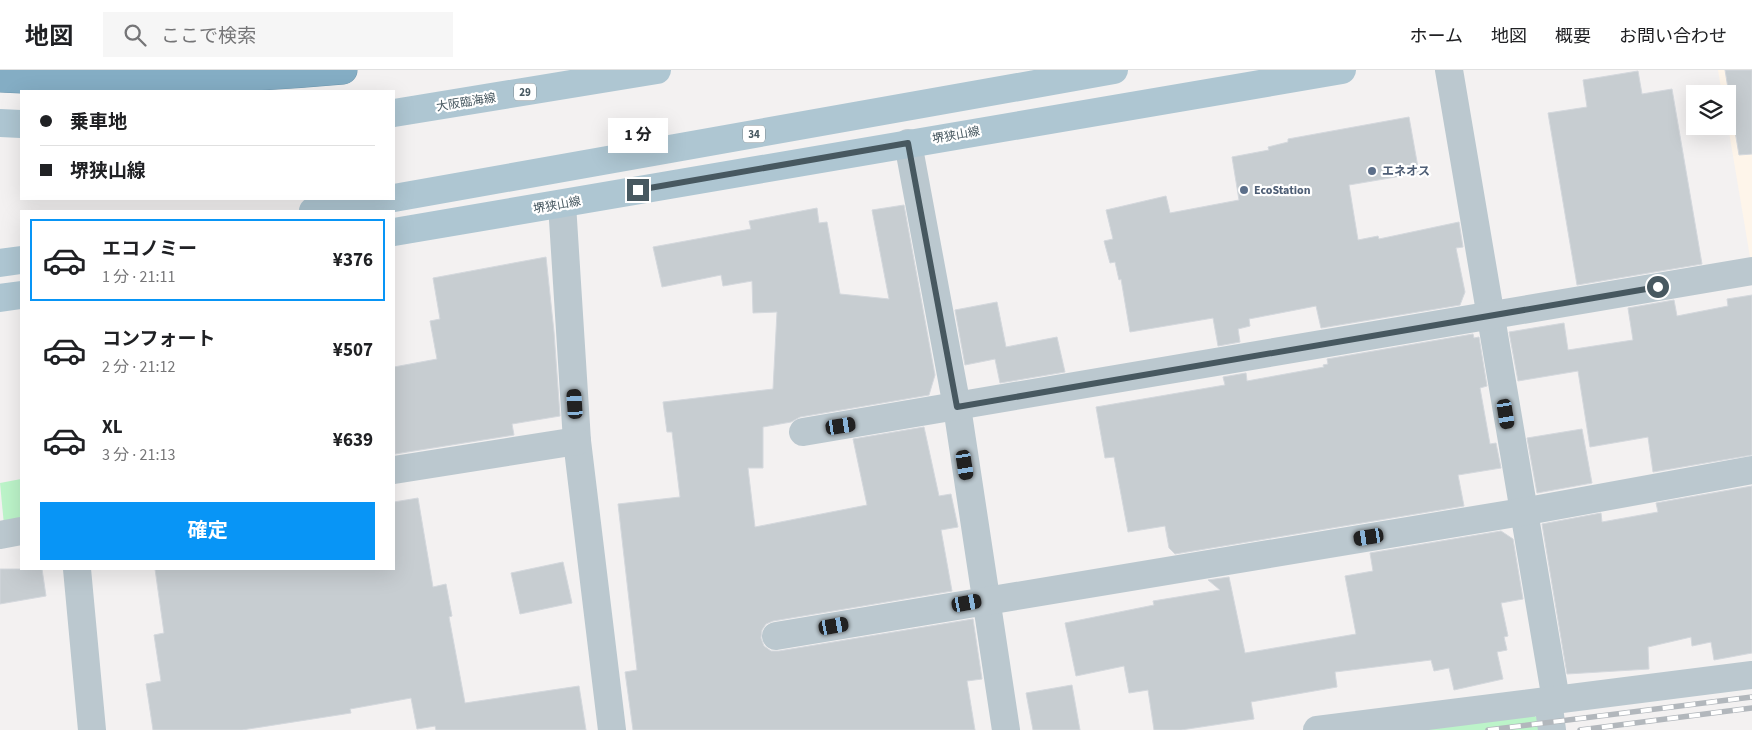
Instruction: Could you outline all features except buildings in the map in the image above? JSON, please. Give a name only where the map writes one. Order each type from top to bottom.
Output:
[{"type":"highway","points":[[0,78],[62,82],[240,79],[343,70]]},
{"type":"main road","name":"大阪臨海線","points":[[395,113],[657,70]]},
{"type":"main road","name":"34","points":[[395,198],[1114,70]]},
{"type":"main road","name":"堺狭山線","points":[[395,232],[1342,70]]},
{"type":"main road","points":[[0,123],[20,124]]},
{"type":"main road","points":[[319,210],[381,200]]},
{"type":"main road","points":[[0,263],[20,260]]},
{"type":"main road","points":[[0,298],[20,295]]},
{"type":"street","points":[[1449,70],[1552,700],[1552,730]]},
{"type":"street","points":[[908,143],[957,407],[1006,730]]},
{"type":"street","points":[[562,204],[577,441],[612,730]]},
{"type":"street","points":[[803,432],[1752,271]]},
{"type":"street","points":[[395,470],[577,441]]},
{"type":"street","points":[[776,636],[1522,512],[1752,470]]},
{"type":"street","points":[[0,535],[20,531]]},
{"type":"street","points":[[77,570],[92,730]]},
{"type":"street","points":[[1317,730],[1752,675]]},
{"type":"shaded area","points":[[1718,70],[1752,70],[1752,257],[1750,257],[1730,135],[1736,135],[1736,85],[1720,85]]},
{"type":"green space","points":[[20,479],[20,523],[4,525],[0,483]]},
{"type":"green space","points":[[1529,712],[1539,719],[1541,730],[1377,730]]},
{"type":"railway","points":[[1488,730],[1752,697]]},
{"type":"railway","points":[[1580,730],[1752,708]]},
{"type":"place","name":"エネオス","points":[[1372,171]]},
{"type":"place","name":"EcoStation","points":[[1244,190]]},
{"type":"route","points":[[638,190],[908,143],[957,407],[1658,287]]}]
